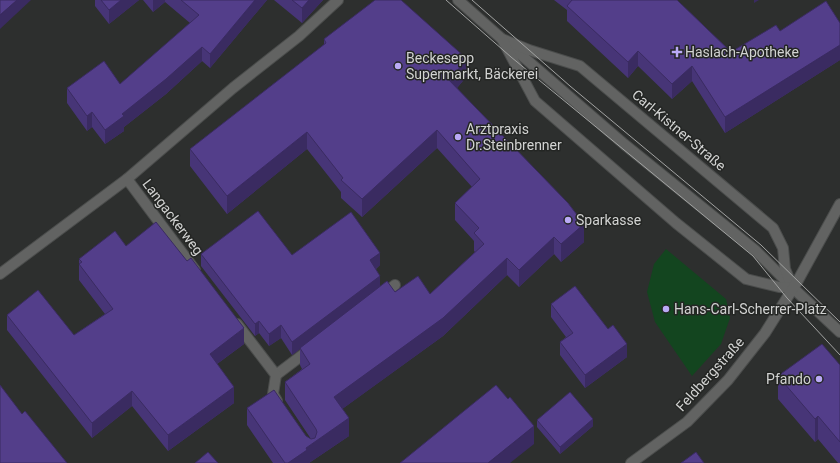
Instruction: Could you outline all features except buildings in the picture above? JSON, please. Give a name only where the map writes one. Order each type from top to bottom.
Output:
[{"type":"street","name":"Langackerweg","points":[[0,274],[127,179],[233,88],[299,36],[338,0]]},
{"type":"street","name":"Carl-Kistner-Straße","points":[[458,0],[502,39],[529,50],[580,66],[773,228],[783,248],[785,269],[793,288],[840,332]]},
{"type":"street","name":"Carl-Kistner-Straße","points":[[502,39],[535,101],[676,223],[746,280],[779,287],[793,288]]},
{"type":"street","points":[[502,39],[618,139],[756,252],[793,288]]},
{"type":"street","name":"Langackerweg","points":[[127,179],[204,280]]},
{"type":"street","name":"Feldbergstraße","points":[[631,463],[688,422],[728,380],[765,333],[793,288],[840,204]]},
{"type":"street","points":[[370,304],[395,285]]},
{"type":"street","points":[[232,318],[276,375]]},
{"type":"street","points":[[281,407],[273,394],[276,375],[320,342]]},
{"type":"green space","points":[[666,249],[726,299],[730,318],[721,344],[692,376],[655,322],[647,292],[654,264]]},
{"type":"tram line","points":[[446,0],[511,57],[753,256],[787,298],[840,355]]},
{"type":"tram line","points":[[472,0],[570,86],[761,245],[840,322]]},
{"type":"place","name":"Haslach-Apotheke","points":[[677,52]]},
{"type":"place","name":"Beckesepp Supermarkt, Bäckerei","points":[[398,66]]},
{"type":"place","name":"Arztpraxis Dr.Steinbrenner","points":[[458,137]]},
{"type":"place","name":"Sparkasse","points":[[568,220]]},
{"type":"place","name":"Hans-Carl-Scherrer-Platz","points":[[666,309]]},
{"type":"place","name":"Pfando","points":[[819,379]]}]
